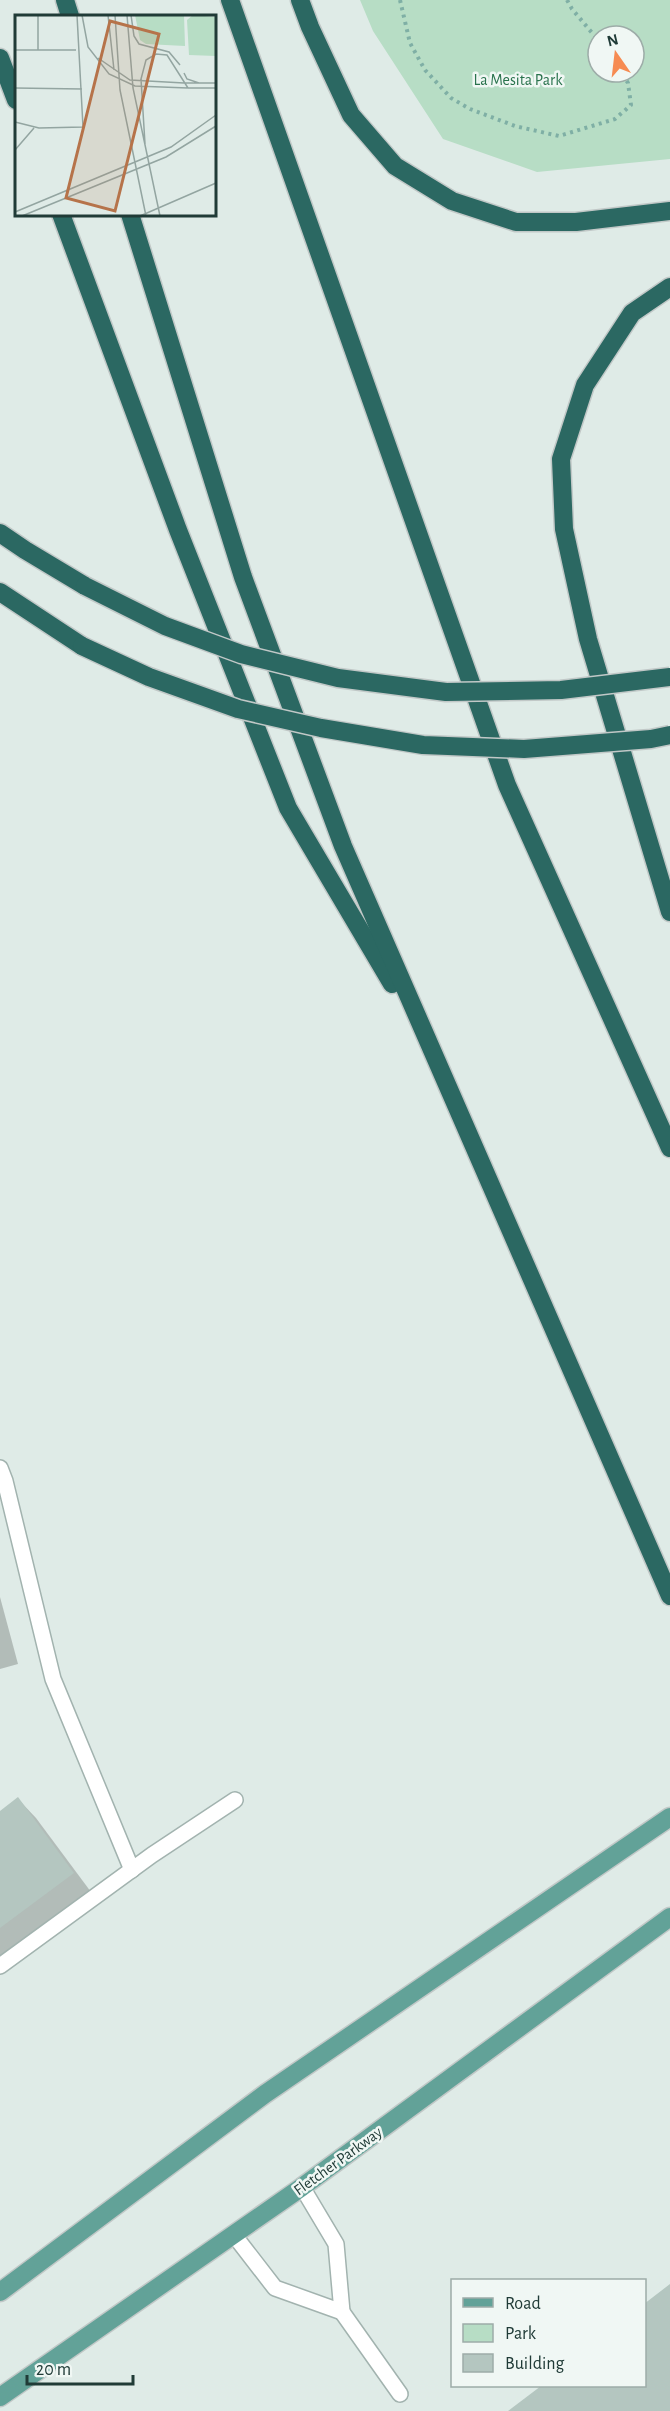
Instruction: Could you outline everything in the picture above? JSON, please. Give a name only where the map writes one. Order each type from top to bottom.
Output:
[{"type":"highway","points":[[65,0],[70,15]]},
{"type":"highway","points":[[230,0],[507,785],[670,1148]]},
{"type":"highway","points":[[300,0],[351,116],[394,166],[452,201],[516,222],[576,222],[670,211]]},
{"type":"highway","points":[[0,58],[15,97]]},
{"type":"highway","points":[[62,216],[178,530],[288,808],[432,1050]]},
{"type":"highway","points":[[131,216],[243,577],[343,846],[670,1596]]},
{"type":"highway","points":[[670,287],[632,313],[585,385],[561,459],[564,529],[588,639],[670,912]]},
{"type":"highway","points":[[0,532],[24,550],[85,586],[165,626],[241,654],[338,678],[446,692],[561,690],[670,677]]},
{"type":"highway","points":[[0,592],[82,646],[149,677],[238,709],[321,728],[423,745],[524,749],[651,739],[670,735]]},
{"type":"main road","points":[[0,2292],[265,2094],[670,1817]]},
{"type":"main road","name":"Fletcher Parkway","points":[[0,2397],[302,2187],[670,1917]]},
{"type":"lane","points":[[0,1468],[54,1679],[132,1870]]},
{"type":"lane","points":[[0,1966],[132,1870],[235,1800]]},
{"type":"lane","points":[[302,2187],[336,2244],[342,2312],[400,2394]]},
{"type":"lane","points":[[234,2235],[274,2288],[342,2312]]},
{"type":"path","points":[[400,0],[410,43],[425,70],[451,98],[470,109],[515,126],[559,136],[615,119],[631,105],[628,84]]},
{"type":"path","points":[[567,0],[586,26]]},
{"type":"green space","name":"La Mesita Park","points":[[360,0],[670,0],[670,159],[537,172],[443,139],[373,31]]},
{"type":"building","points":[[18,1797],[74,1873],[0,1928],[0,1811]]},
{"type":"building","points":[[670,2284],[670,2411],[508,2411],[540,2387],[646,2387],[646,2302]]}]
